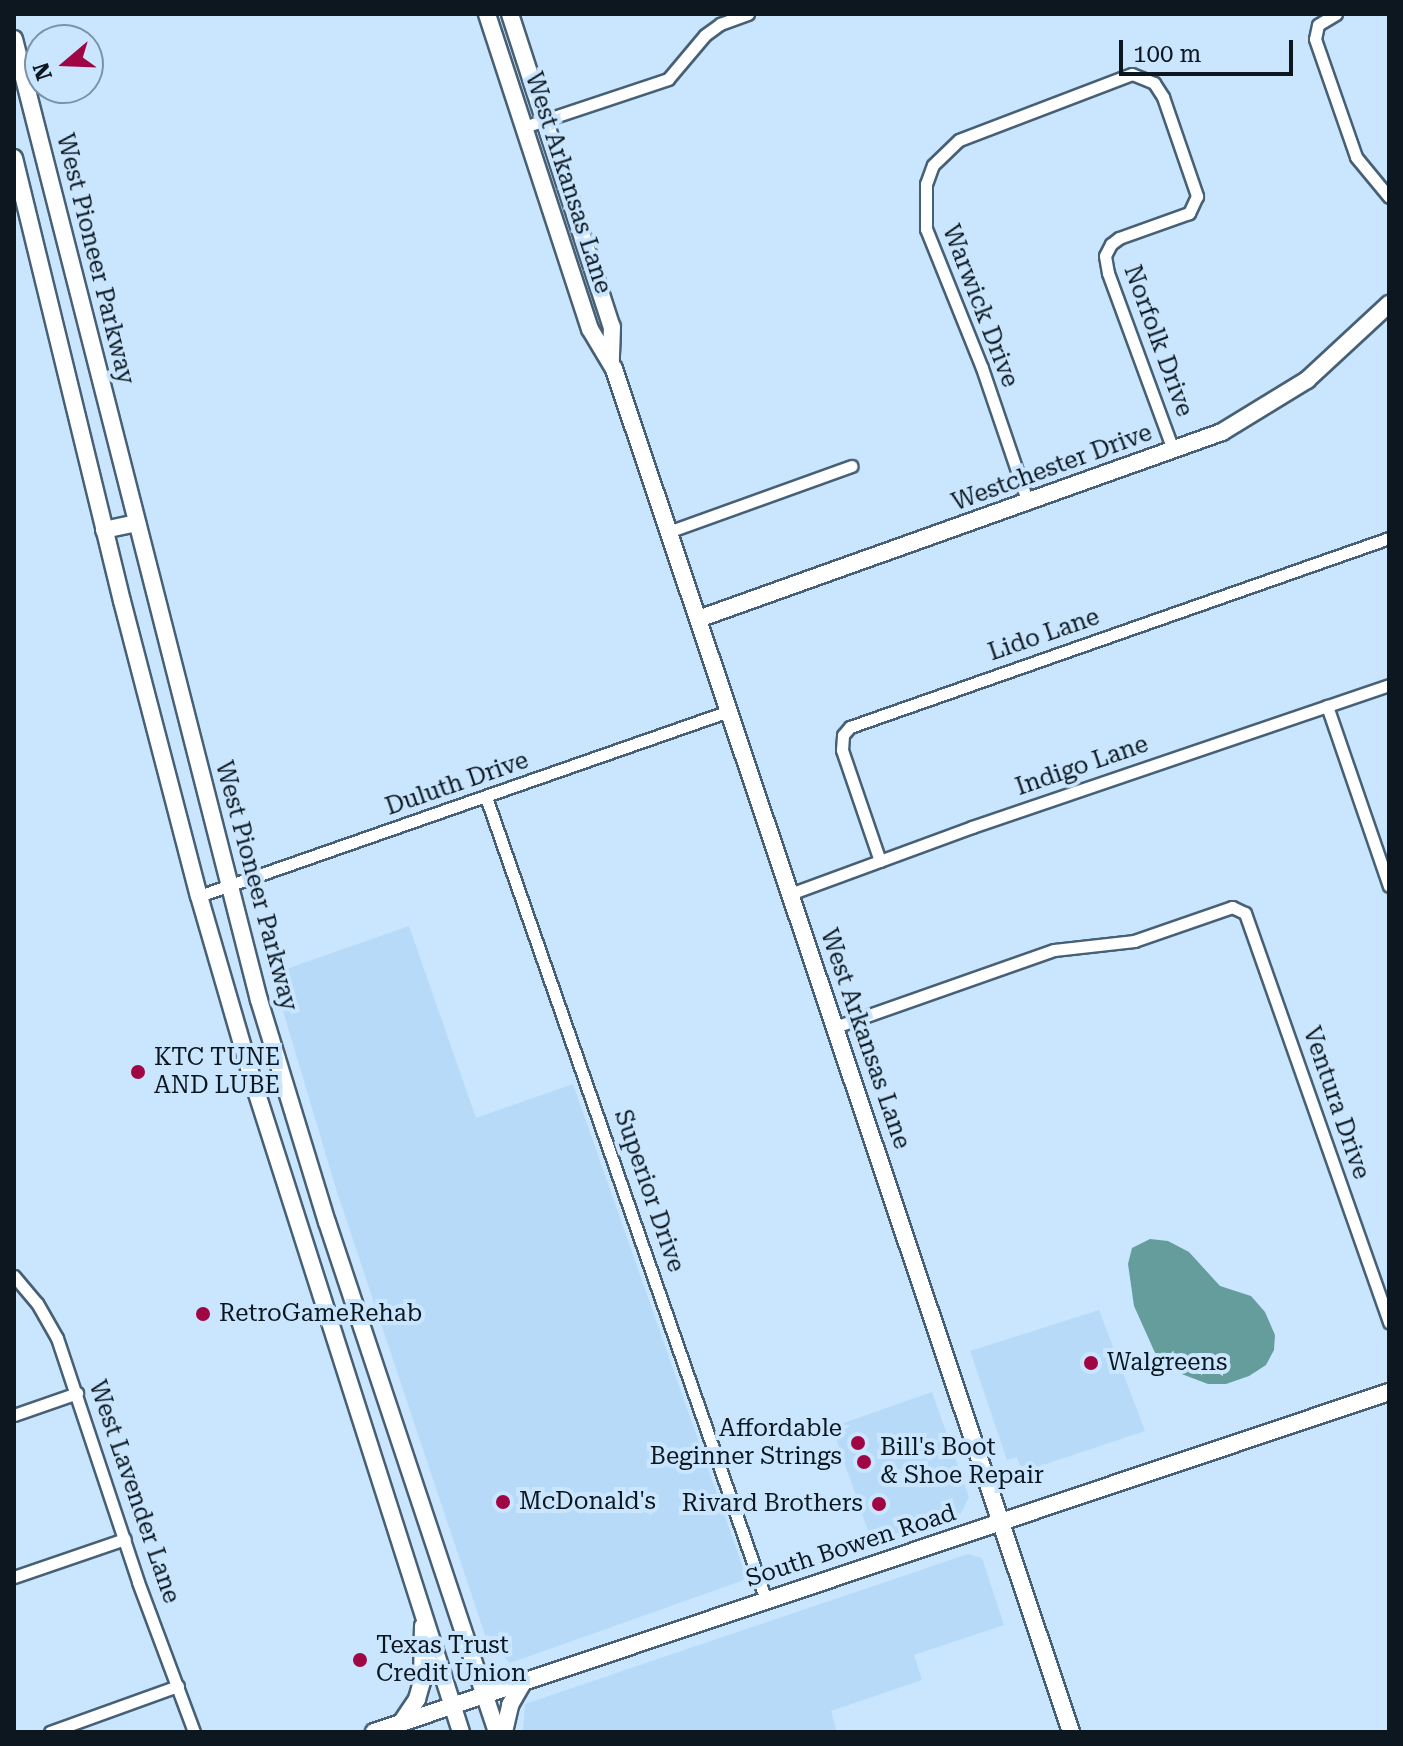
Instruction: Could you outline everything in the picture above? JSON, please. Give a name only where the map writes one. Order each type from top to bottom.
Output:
[{"type":"main road","name":"West Arkansas Lane","points":[[487,14],[590,329],[611,362],[1071,1732]]},
{"type":"main road","name":"West Arkansas Lane","points":[[510,14],[612,327],[611,362]]},
{"type":"main road","name":"West Pioneer Parkway","points":[[14,39],[259,1000],[375,1365],[497,1732]]},
{"type":"main road","points":[[14,158],[104,530],[199,896],[252,1078],[461,1732]]},
{"type":"main road","name":"Westchester Drive","points":[[698,619],[1222,432],[1297,387],[1389,304]]},
{"type":"main road","points":[[104,530],[137,523]]},
{"type":"main road","points":[[345,1369],[375,1365]]},
{"type":"main road","name":"South Bowen Road","points":[[374,1732],[1389,1392]]},
{"type":"main road","points":[[401,1723],[417,1699],[422,1682],[422,1604]]},
{"type":"main road","points":[[504,1732],[510,1705],[524,1681]]},
{"type":"street","points":[[524,127],[668,79],[705,35],[720,24],[748,14]]},
{"type":"street","points":[[1336,14],[1318,25],[1315,39],[1356,157],[1389,197]]},
{"type":"street","name":"Warwick Drive","points":[[1028,503],[982,368],[926,229],[923,199],[929,172],[947,150],[976,132],[1132,74],[1146,78]]},
{"type":"street","name":"Norfolk Drive","points":[[1146,78],[1163,97],[1195,185],[1195,208],[1182,216],[1119,238],[1111,244],[1105,256],[1108,273],[1173,450]]},
{"type":"street","points":[[668,532],[851,466]]},
{"type":"street","name":"Lido Lane","points":[[880,861],[842,750],[843,735],[850,727],[1389,538]]},
{"type":"street","name":"Indigo Lane","points":[[790,894],[1389,685]]},
{"type":"street","points":[[1327,706],[1389,886]]},
{"type":"street","name":"Duluth Drive","points":[[199,896],[729,711]]},
{"type":"street","name":"Superior Drive","points":[[486,797],[576,1047],[766,1600]]},
{"type":"street","name":"Ventura Drive","points":[[835,1027],[1054,950],[1134,941],[1232,907],[1245,913],[1389,1322]]},
{"type":"street","name":"West Lavender Lane","points":[[14,1276],[48,1319],[77,1393],[194,1732]]},
{"type":"street","points":[[14,1415],[77,1393]]},
{"type":"street","points":[[14,1577],[125,1539]]},
{"type":"street","points":[[50,1732],[178,1686]]},
{"type":"shaded area","points":[[409,926],[476,1118],[573,1084],[747,1579],[510,1663],[486,1638],[337,1192],[272,974]]},
{"type":"shaded area","points":[[1150,1239],[1168,1241],[1189,1252],[1220,1286],[1251,1296],[1265,1312],[1275,1335],[1274,1350],[1266,1365],[1249,1376],[1226,1384],[1208,1384],[1179,1373],[1156,1355],[1134,1306],[1128,1264],[1132,1248]]},
{"type":"shaded area","points":[[1099,1310],[1145,1431],[1022,1472],[1017,1457],[1007,1460],[970,1351]]},
{"type":"shaded area","points":[[932,1392],[969,1497],[960,1515],[873,1545],[832,1427]]},
{"type":"shaded area","points":[[968,1554],[982,1558],[1004,1625],[914,1655],[922,1680],[831,1711],[837,1732],[523,1732],[525,1704]]},
{"type":"place","name":"KTC TUNE AND LUBE","points":[[138,1072]]},
{"type":"place","name":"RetroGameRehab","points":[[203,1314]]},
{"type":"place","name":"Walgreens","points":[[1091,1363]]},
{"type":"place","name":"Affordable Beginner Strings","points":[[858,1443]]},
{"type":"place","name":"Bill's Boot & Shoe Repair","points":[[864,1462]]},
{"type":"place","name":"McDonald's","points":[[503,1502]]},
{"type":"place","name":"Rivard Brothers","points":[[879,1504]]},
{"type":"place","name":"Texas Trust Credit Union","points":[[360,1660]]}]
